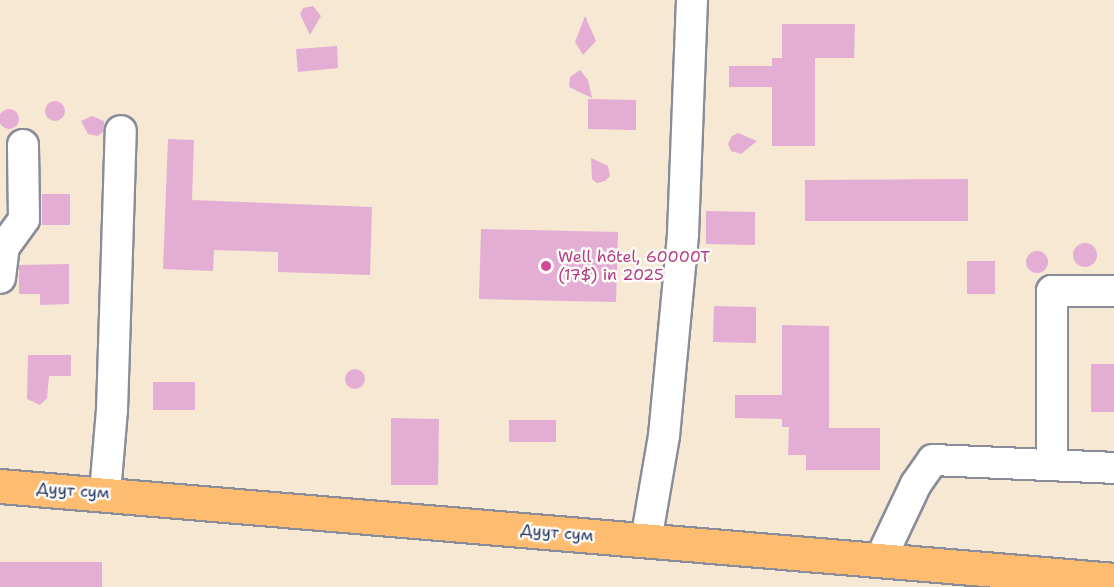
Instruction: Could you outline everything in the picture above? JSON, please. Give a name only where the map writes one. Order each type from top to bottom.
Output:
[{"type":"main road","name":"Дуут сум","points":[[0,486],[105,493],[1114,580]]},
{"type":"street","points":[[646,540],[664,436],[682,244],[692,0]]},
{"type":"street","points":[[105,493],[112,410],[120,131]]},
{"type":"street","points":[[0,278],[4,247],[24,219],[23,145]]},
{"type":"street","points":[[1052,465],[1052,291],[1114,291]]},
{"type":"street","points":[[880,560],[916,484],[933,460],[1114,468]]},
{"type":"building","points":[[313,6],[321,16],[310,35],[300,14],[303,8]]},
{"type":"building","points":[[585,16],[596,41],[583,55],[575,42]]},
{"type":"building","points":[[782,24],[855,24],[854,58],[815,58],[815,146],[772,146],[772,87],[729,87],[729,66],[772,66],[772,58],[782,58]]},
{"type":"building","points":[[337,46],[338,68],[298,72],[296,49]]},
{"type":"building","points":[[580,70],[588,80],[592,98],[569,87],[570,77]]},
{"type":"building","points":[[588,99],[636,100],[636,130],[588,129]]},
{"type":"building","points":[[51,101],[59,101],[65,107],[65,115],[59,121],[51,121],[45,115],[45,107]]},
{"type":"building","points":[[5,109],[13,109],[19,115],[19,123],[13,129],[5,129],[-1,123],[-1,115]]},
{"type":"building","points":[[92,116],[104,121],[104,131],[98,136],[88,134],[81,121]]},
{"type":"building","points":[[738,133],[757,141],[741,154],[731,151],[728,144],[732,136]]},
{"type":"building","points":[[168,139],[194,140],[192,200],[372,207],[370,275],[278,272],[278,252],[214,250],[213,271],[163,269]]},
{"type":"building","points":[[591,158],[608,166],[610,176],[605,181],[597,183],[592,179]]},
{"type":"building","points":[[968,179],[968,221],[805,221],[805,180]]},
{"type":"building","points":[[42,194],[70,194],[70,225],[42,225]]},
{"type":"building","points":[[706,211],[755,212],[755,245],[706,244]]},
{"type":"building","points":[[481,229],[618,232],[616,302],[479,299]]},
{"type":"building","points":[[1085,243],[1090,244],[1096,250],[1096,260],[1090,266],[1085,267],[1080,266],[1074,260],[1073,255],[1074,250],[1080,244]]},
{"type":"building","points":[[1037,251],[1045,254],[1048,262],[1045,270],[1037,273],[1029,270],[1026,262],[1029,254]]},
{"type":"building","points":[[967,261],[995,261],[995,294],[967,294]]},
{"type":"building","points":[[69,264],[69,304],[40,305],[40,294],[19,294],[19,265]]},
{"type":"building","points":[[714,306],[756,307],[756,343],[713,342]]},
{"type":"building","points":[[782,325],[829,326],[829,428],[880,428],[880,470],[806,470],[806,455],[788,455],[789,427],[782,427],[782,419],[735,418],[735,395],[782,395]]},
{"type":"building","points":[[28,355],[71,355],[71,376],[49,376],[47,398],[40,405],[27,399]]},
{"type":"building","points":[[1091,364],[1114,364],[1114,412],[1091,412]]},
{"type":"building","points":[[351,369],[359,369],[365,375],[365,383],[359,389],[351,389],[345,383],[345,375]]},
{"type":"building","points":[[153,382],[195,382],[195,410],[153,410]]},
{"type":"building","points":[[391,418],[439,419],[438,485],[391,485]]},
{"type":"building","points":[[509,420],[556,420],[556,442],[509,442]]},
{"type":"building","points":[[0,562],[102,562],[102,587],[0,587]]},
{"type":"place","name":"Well hôtel, 60000T (17$) in 2025","points":[[546,266]]}]
